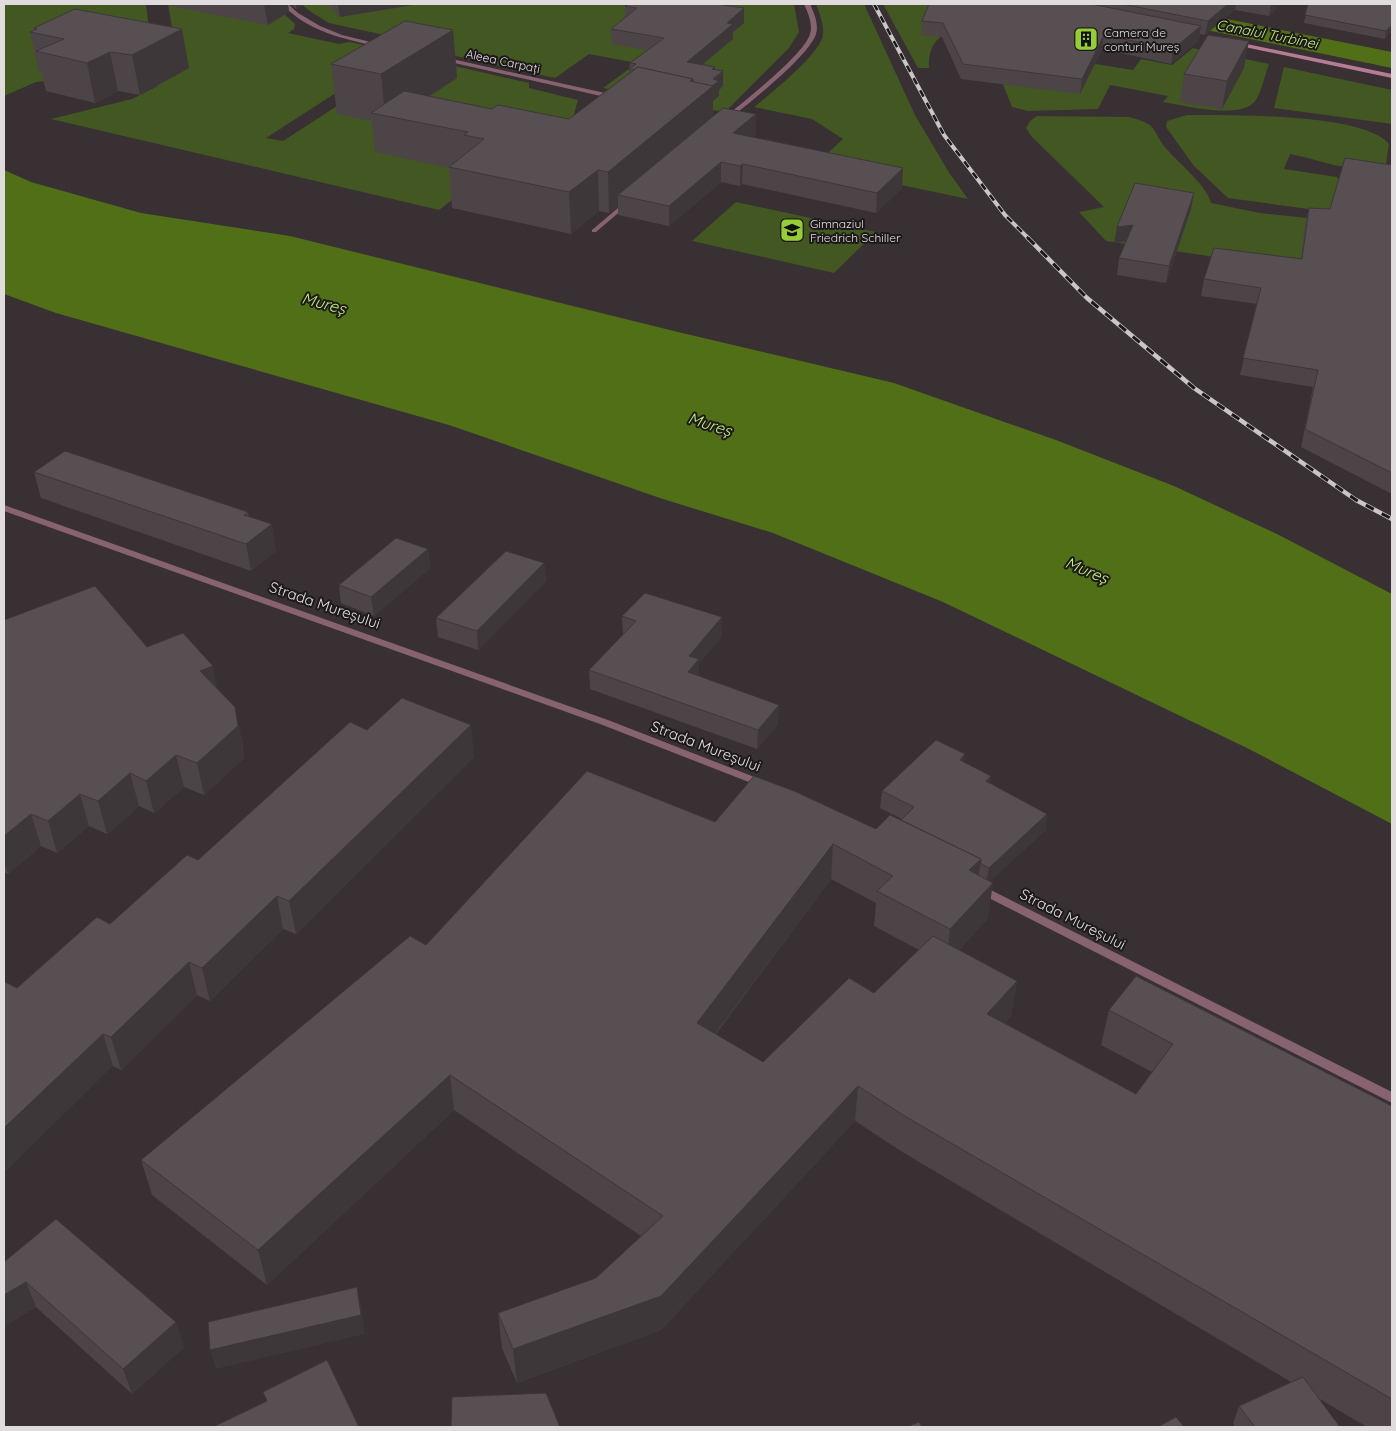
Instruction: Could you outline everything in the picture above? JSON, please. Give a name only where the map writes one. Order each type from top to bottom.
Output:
[{"type":"street","points":[[285,4],[296,15],[314,27],[344,37],[384,46]]},
{"type":"street","points":[[718,126],[795,58],[813,35],[813,17],[808,4]]},
{"type":"street","points":[[1227,42],[1392,76]]},
{"type":"street","name":"Aleea Carpați","points":[[432,56],[620,98]]},
{"type":"street","points":[[716,118],[725,120]]},
{"type":"street","points":[[594,231],[632,198]]},
{"type":"street","name":"Strada Mureșului","points":[[4,508],[604,722],[777,790]]},
{"type":"street","name":"Strada Mureșului","points":[[971,884],[1392,1098]]},
{"type":"shaded area","points":[[4,4],[146,4],[150,38],[70,79],[36,82],[4,96]]},
{"type":"shaded area","points":[[168,4],[277,7],[295,24],[294,29],[288,33],[339,44],[349,42],[364,45],[359,78],[266,138],[283,141],[377,80],[398,53],[529,83],[529,88],[578,100],[569,132],[474,183],[439,210],[51,119],[132,99],[158,86],[106,75],[174,39]]},
{"type":"shaded area","points":[[301,4],[794,4],[799,32],[789,48],[728,109],[718,111],[603,88],[637,63],[589,54],[555,78],[401,44],[407,40],[329,23]]},
{"type":"shaded area","points":[[816,4],[864,4],[915,115],[948,171],[968,199],[748,153],[765,139],[828,153],[843,139],[812,119],[754,107],[794,73],[814,52],[823,34],[823,26]]},
{"type":"shaded area","points":[[883,4],[958,4],[954,20],[933,45],[929,58],[929,68],[918,68]]},
{"type":"shaded area","points":[[1193,48],[1269,64],[1256,100],[1249,106],[1238,110],[1212,110],[1163,102],[1168,96],[1110,85],[1098,109],[1028,111],[1012,107],[998,72],[1070,60],[1133,70],[1141,59],[1172,65]]},
{"type":"shaded area","points":[[1284,67],[1392,90],[1392,124],[1274,108]]},
{"type":"shaded area","points":[[1187,115],[1294,118],[1353,126],[1375,134],[1389,144],[1386,164],[1373,167],[1349,168],[1290,154],[1284,169],[1337,177],[1352,215],[1228,198],[1194,166],[1166,127],[1167,121]]},
{"type":"shaded area","points":[[1037,116],[1129,117],[1140,120],[1153,128],[1164,146],[1204,189],[1211,203],[1260,213],[1362,224],[1392,283],[1106,241],[1079,212],[1104,207],[1032,137],[1026,128],[1030,121]]},
{"type":"shaded area","points":[[736,202],[876,232],[834,273],[692,241]]},
{"type":"water","name":"Canalul Turbinei","points":[[1080,4],[1151,4],[1392,52],[1392,68]]},
{"type":"water","name":"Mureș","points":[[4,170],[31,182],[141,213],[290,236],[678,332],[894,383],[1056,440],[1174,486],[1277,534],[1392,594],[1392,824],[1247,748],[943,602],[773,533],[663,499],[449,425],[56,313],[4,294]]},
{"type":"building","points":[[629,4],[716,4],[744,8],[727,23],[733,24],[687,62],[715,67],[712,69],[723,71],[713,79],[719,81],[712,86],[693,82],[693,79],[638,67],[629,70],[636,64],[630,63],[664,38],[611,29],[637,8],[625,6]]},
{"type":"building","points":[[929,4],[1091,4],[1201,26],[1173,49],[1104,35],[1082,79],[963,64],[943,23],[922,21]]},
{"type":"building","points":[[1122,4],[1228,4],[1208,21]]},
{"type":"building","points":[[1308,4],[1392,4],[1392,25],[1386,31],[1305,15]]},
{"type":"building","points":[[75,9],[182,29],[132,55],[110,52],[87,63],[36,51],[64,39],[30,32],[37,29],[34,28]]},
{"type":"building","points":[[405,21],[453,30],[381,74],[331,64]]},
{"type":"building","points":[[1208,35],[1249,41],[1227,81],[1184,74]]},
{"type":"building","points":[[638,67],[693,79],[690,81],[713,86],[608,172],[598,170],[569,192],[449,167],[484,139],[464,135],[468,132],[371,113],[404,91],[492,109],[498,105],[569,119]]},
{"type":"building","points":[[723,108],[756,114],[733,133],[903,168],[877,193],[743,164],[740,166],[721,162],[669,206],[618,195]]},
{"type":"building","points":[[1345,158],[1392,165],[1392,473],[1305,429],[1318,370],[1243,358],[1261,288],[1204,279],[1214,248],[1302,259],[1309,208],[1330,209]]},
{"type":"building","points":[[1135,183],[1194,193],[1169,266],[1119,258],[1133,225],[1117,227]]},
{"type":"building","points":[[65,451],[248,512],[244,515],[272,524],[246,544],[34,472]]},
{"type":"building","points":[[396,538],[428,549],[371,597],[339,585]]},
{"type":"building","points":[[506,551],[544,563],[477,631],[436,618]]},
{"type":"building","points":[[95,586],[147,647],[183,633],[213,666],[200,671],[235,707],[238,726],[197,763],[176,755],[146,781],[130,773],[98,801],[80,794],[48,821],[31,814],[4,836],[4,620]]},
{"type":"building","points":[[645,593],[722,617],[689,656],[699,659],[688,672],[779,705],[758,730],[589,670],[636,621],[622,616]]},
{"type":"building","points":[[402,698],[471,725],[289,901],[277,896],[202,968],[189,962],[111,1037],[103,1034],[4,1128],[4,983],[17,988],[97,917],[110,924],[187,855],[198,860],[350,722],[367,730]]},
{"type":"building","points":[[936,740],[965,754],[960,760],[991,776],[986,781],[1047,814],[989,868],[981,864],[981,859],[901,820],[914,807],[882,791]]},
{"type":"building","points":[[587,771],[715,822],[754,776],[794,791],[876,829],[890,815],[981,859],[969,870],[993,883],[950,929],[877,891],[893,876],[833,844],[697,1023],[763,1062],[849,978],[874,993],[933,936],[1017,981],[987,1014],[1136,1094],[1173,1044],[1109,1010],[1136,976],[1392,1106],[1392,1399],[908,1118],[858,1086],[661,1296],[513,1349],[498,1313],[596,1278],[663,1216],[450,1075],[258,1250],[141,1160],[410,936],[426,945]]},
{"type":"building","points":[[56,1219],[176,1322],[123,1369],[26,1282],[4,1295],[4,1262]]},
{"type":"building","points":[[357,1287],[361,1315],[210,1350],[208,1322]]},
{"type":"building","points":[[327,1360],[359,1427],[213,1427],[267,1401],[263,1392]]},
{"type":"building","points":[[1303,1377],[1340,1427],[1255,1427],[1239,1406]]},
{"type":"building","points":[[546,1393],[560,1427],[451,1427],[452,1397]]},
{"type":"building","points":[[1176,1417],[1184,1427],[1158,1427]]},
{"type":"building","points":[[919,1422],[922,1427],[907,1427]]},
{"type":"railway","points":[[874,4],[944,135],[1005,215],[1028,238]]},
{"type":"railway","points":[[1028,238],[1087,298],[1194,388],[1356,500],[1392,519]]},
{"type":"place","name":"Camera de conturi Mureș","points":[[1086,39]]},
{"type":"place","name":"Gimnaziul Friedrich Schiller","points":[[792,230]]}]
